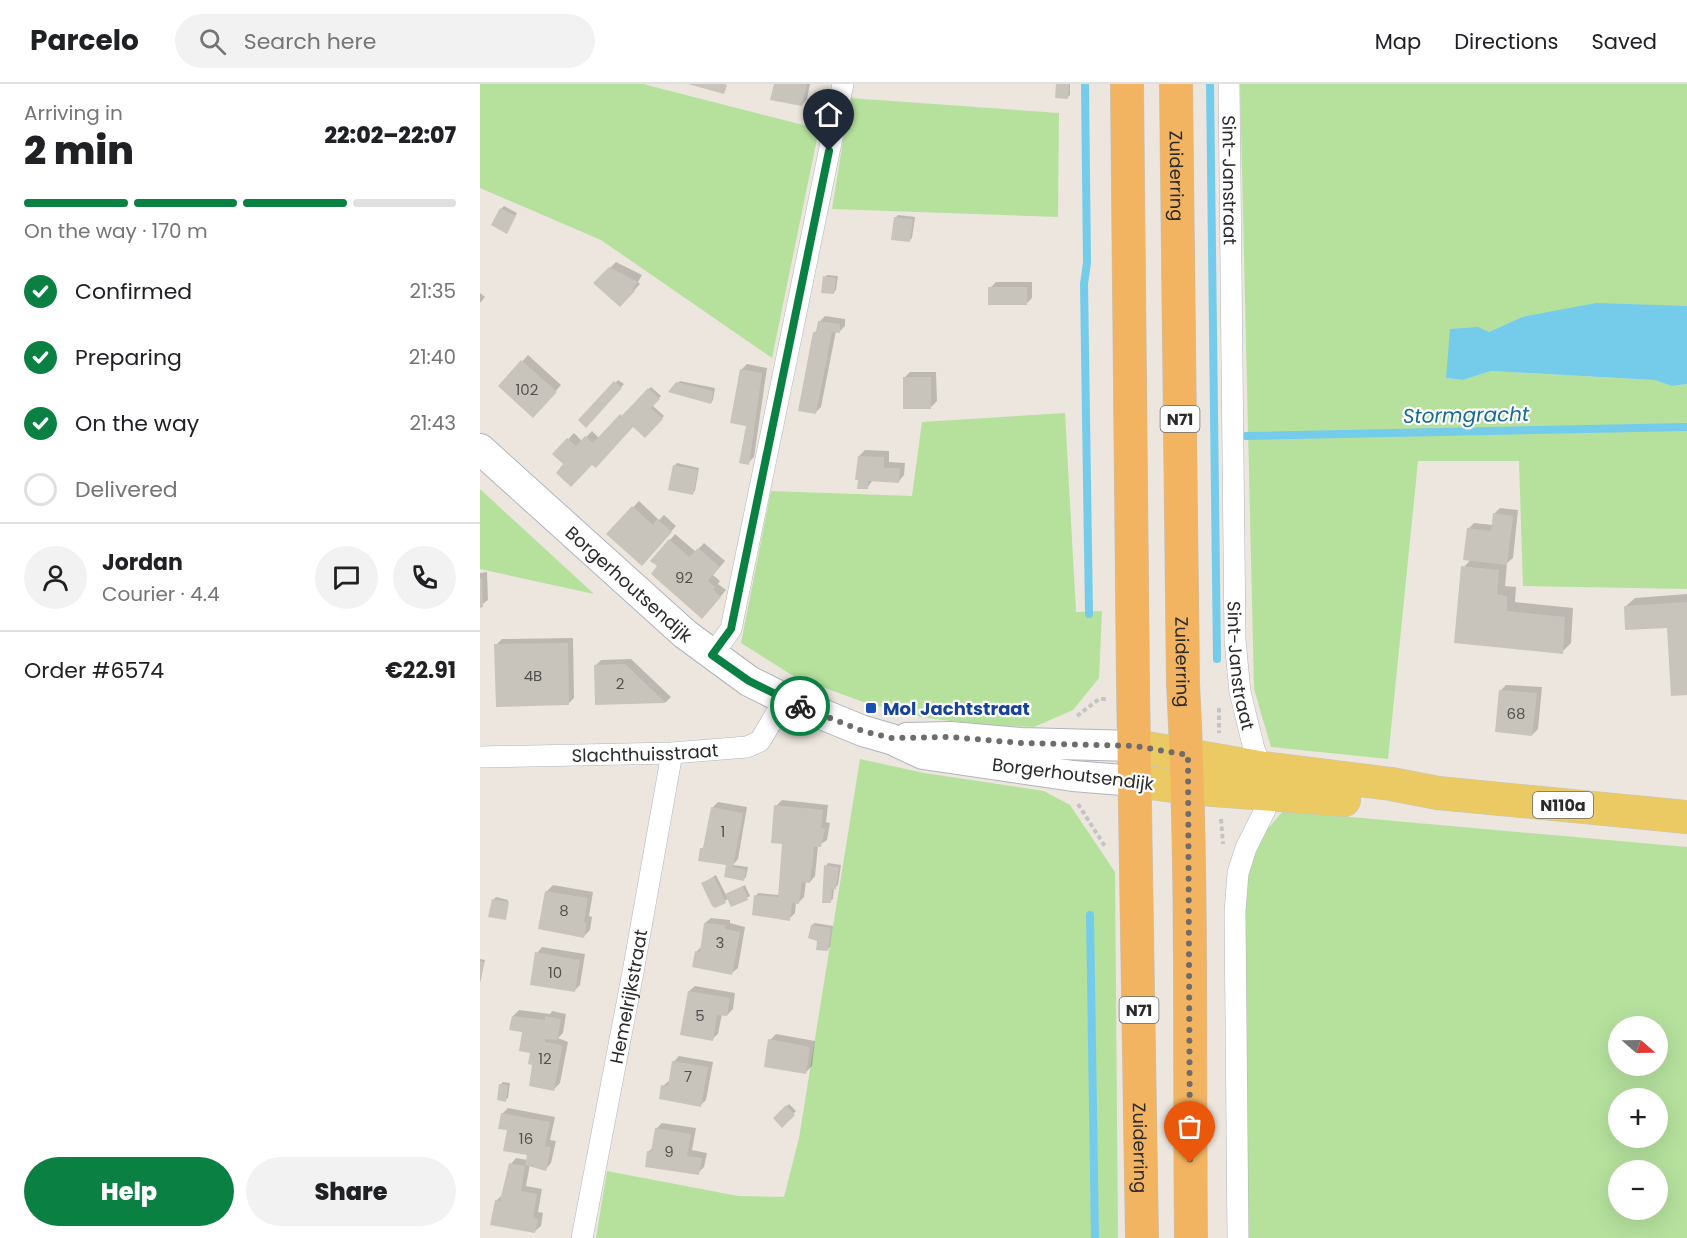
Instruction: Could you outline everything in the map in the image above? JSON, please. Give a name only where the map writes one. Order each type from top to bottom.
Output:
[{"type":"highway","name":"Zuiderring","points":[[1127,84],[1142,1238]]},
{"type":"highway","name":"Zuiderring","points":[[1176,84],[1183,684],[1188,755],[1191,1238]]},
{"type":"main road","name":"Borgerhoutsendijk","points":[[480,449],[660,612],[712,655],[749,681],[785,699],[863,731],[891,738],[923,754],[1073,776],[1188,788],[1264,781],[1391,783],[1438,793],[1687,817]]},
{"type":"main road","name":"Borgerhoutsendijk","points":[[891,738],[951,737],[1021,743],[1135,746],[1188,755],[1264,781]]},
{"type":"street","points":[[712,655],[731,629],[843,84]]},
{"type":"street","name":"Sint-Janstraat","points":[[1229,84],[1235,640],[1240,692],[1264,781]]},
{"type":"street","name":"Slachthuisstraat","points":[[480,756],[672,753],[734,749],[760,741],[785,699]]},
{"type":"street","name":"Hemelrijkstraat","points":[[582,1238],[672,753]]},
{"type":"street","points":[[1238,1238],[1235,912],[1238,873],[1246,848],[1265,810],[1264,781]]},
{"type":"path","points":[[1073,798],[1084,811],[1111,856],[1119,861],[1137,862]]},
{"type":"green space","points":[[480,84],[643,84],[819,129],[772,358],[601,240],[480,188]]},
{"type":"green space","points":[[1240,84],[1687,84],[1687,306],[1522,317],[1489,332],[1446,378],[1463,380],[1491,371],[1654,380],[1672,386],[1687,384],[1687,589],[1523,586],[1519,461],[1418,461],[1388,759],[1271,747],[1254,689]]},
{"type":"green space","points":[[850,98],[1059,113],[1058,217],[832,209]]},
{"type":"green space","points":[[1065,413],[1076,612],[1102,611],[1099,678],[1073,710],[1034,727],[979,725],[921,717],[866,703],[795,677],[741,643],[771,491],[912,496],[922,422]]},
{"type":"green space","points":[[480,489],[594,594],[480,569]]},
{"type":"green space","points":[[860,759],[924,773],[1044,791],[1070,805],[1115,872],[1118,1238],[596,1238],[607,1171],[738,1196],[784,1197],[799,1138]]},
{"type":"green space","points":[[1283,811],[1687,847],[1687,1238],[1246,1238],[1244,940],[1248,878],[1259,839]]},
{"type":"water","points":[[1596,303],[1687,306],[1687,384],[1672,386],[1654,380],[1491,371],[1463,380],[1446,378],[1450,329],[1478,327],[1489,332],[1522,317]]},
{"type":"building","points":[[688,84],[724,84],[727,85],[724,94]]},
{"type":"building","points":[[774,84],[807,84],[802,106],[770,100]]},
{"type":"building","points":[[1056,84],[1069,84],[1068,99],[1055,98]]},
{"type":"building","points":[[500,208],[516,216],[507,234],[491,225]]},
{"type":"building","points":[[894,217],[913,219],[910,242],[891,240]]},
{"type":"building","points":[[609,267],[638,282],[633,288],[635,291],[620,307],[593,283]]},
{"type":"building","points":[[823,276],[836,278],[834,294],[821,293]]},
{"type":"building","points":[[988,287],[1027,287],[1027,305],[988,305]]},
{"type":"building","points":[[818,321],[840,324],[840,333],[832,332],[816,414],[798,411],[813,332],[816,332]]},
{"type":"building","points":[[521,360],[557,392],[533,418],[498,386]]},
{"type":"building","points":[[740,369],[762,373],[749,465],[739,463],[746,426],[730,423]]},
{"type":"building","points":[[903,377],[931,377],[931,409],[903,409]]},
{"type":"building","points":[[614,381],[622,388],[586,428],[578,420]]},
{"type":"building","points":[[676,382],[713,391],[711,404],[668,392]]},
{"type":"building","points":[[648,388],[660,399],[651,408],[663,419],[645,438],[633,427],[596,468],[592,465],[571,487],[556,473],[563,464],[552,454],[567,438],[576,446],[585,436],[593,443]]},
{"type":"building","points":[[858,456],[884,457],[884,468],[900,468],[899,483],[868,481],[868,489],[857,489],[858,480],[855,480]]},
{"type":"building","points":[[673,465],[698,470],[693,495],[668,490]]},
{"type":"building","points":[[632,506],[653,525],[657,519],[672,532],[642,566],[606,534]]},
{"type":"building","points":[[1493,513],[1513,516],[1507,565],[1463,560],[1467,528],[1491,531]]},
{"type":"building","points":[[669,539],[689,557],[698,548],[720,567],[708,581],[721,597],[702,619],[651,574],[657,566],[650,561]]},
{"type":"building","points":[[1461,566],[1499,570],[1497,594],[1507,596],[1507,611],[1565,617],[1563,654],[1454,643]]},
{"type":"building","points":[[480,578],[482,578],[483,607],[480,608]]},
{"type":"building","points":[[1687,602],[1687,695],[1671,696],[1667,628],[1625,630],[1624,606]]},
{"type":"building","points":[[568,643],[569,705],[496,707],[494,644]]},
{"type":"building","points":[[625,664],[665,703],[595,705],[594,665]]},
{"type":"building","points":[[1499,690],[1537,693],[1532,736],[1495,732]]},
{"type":"building","points":[[774,805],[823,810],[821,828],[825,829],[821,847],[814,847],[810,883],[802,882],[799,904],[792,903],[790,921],[752,915],[754,895],[778,897],[782,844],[771,843]]},
{"type":"building","points":[[711,807],[743,813],[733,867],[746,870],[744,881],[724,877],[726,865],[698,861],[700,848],[703,848]]},
{"type":"building","points":[[824,865],[839,867],[836,889],[832,890],[831,903],[822,903]]},
{"type":"building","points":[[714,877],[726,903],[715,908],[701,883]]},
{"type":"building","points":[[743,886],[748,900],[731,907],[725,894]]},
{"type":"building","points":[[545,891],[588,898],[584,938],[538,929]]},
{"type":"building","points":[[492,899],[509,902],[506,920],[488,917]]},
{"type":"building","points":[[704,923],[725,925],[725,929],[740,932],[732,975],[692,967],[695,951],[700,952]]},
{"type":"building","points":[[811,925],[831,928],[828,951],[816,950],[817,941],[808,938]]},
{"type":"building","points":[[535,952],[580,960],[575,992],[530,985]]},
{"type":"building","points":[[480,961],[484,962],[481,978],[480,977]]},
{"type":"building","points":[[688,991],[730,998],[727,1016],[717,1015],[713,1041],[680,1035]]},
{"type":"building","points":[[512,1016],[545,1020],[545,1016],[561,1019],[557,1040],[545,1039],[545,1042],[561,1045],[562,1048],[554,1091],[529,1086],[532,1065],[528,1064],[530,1053],[519,1051],[522,1032],[509,1030]]},
{"type":"building","points":[[768,1039],[810,1047],[806,1074],[764,1067]]},
{"type":"building","points":[[672,1061],[708,1067],[701,1107],[659,1099],[661,1085],[668,1086]]},
{"type":"building","points":[[499,1084],[508,1085],[506,1102],[497,1100]]},
{"type":"building","points":[[786,1105],[795,1115],[782,1128],[773,1118]]},
{"type":"building","points":[[501,1113],[550,1122],[545,1146],[551,1147],[546,1171],[525,1165],[527,1155],[503,1151],[507,1130],[498,1129]]},
{"type":"building","points":[[655,1128],[691,1134],[687,1156],[702,1158],[699,1175],[645,1167],[647,1151],[651,1152]]},
{"type":"building","points":[[509,1163],[525,1166],[521,1191],[537,1194],[533,1218],[538,1219],[535,1233],[490,1225],[495,1200],[500,1201]]},
{"type":"waterway","points":[[1085,84],[1087,263],[1084,284],[1089,614]]},
{"type":"waterway","points":[[1210,84],[1217,659]]},
{"type":"waterway","name":"Stormgracht","points":[[1246,436],[1687,427]]},
{"type":"waterway","points":[[1090,915],[1095,1238]]},
{"type":"way so far","points":[[800,706],[863,731],[891,738],[951,737],[1021,743],[1135,746],[1188,755],[1190,1163]]},
{"type":"place","name":"Mol Jachtstraat","points":[[871,708]]},
{"type":"route","points":[[800,706],[749,681],[712,655],[731,629],[829,151]]}]
